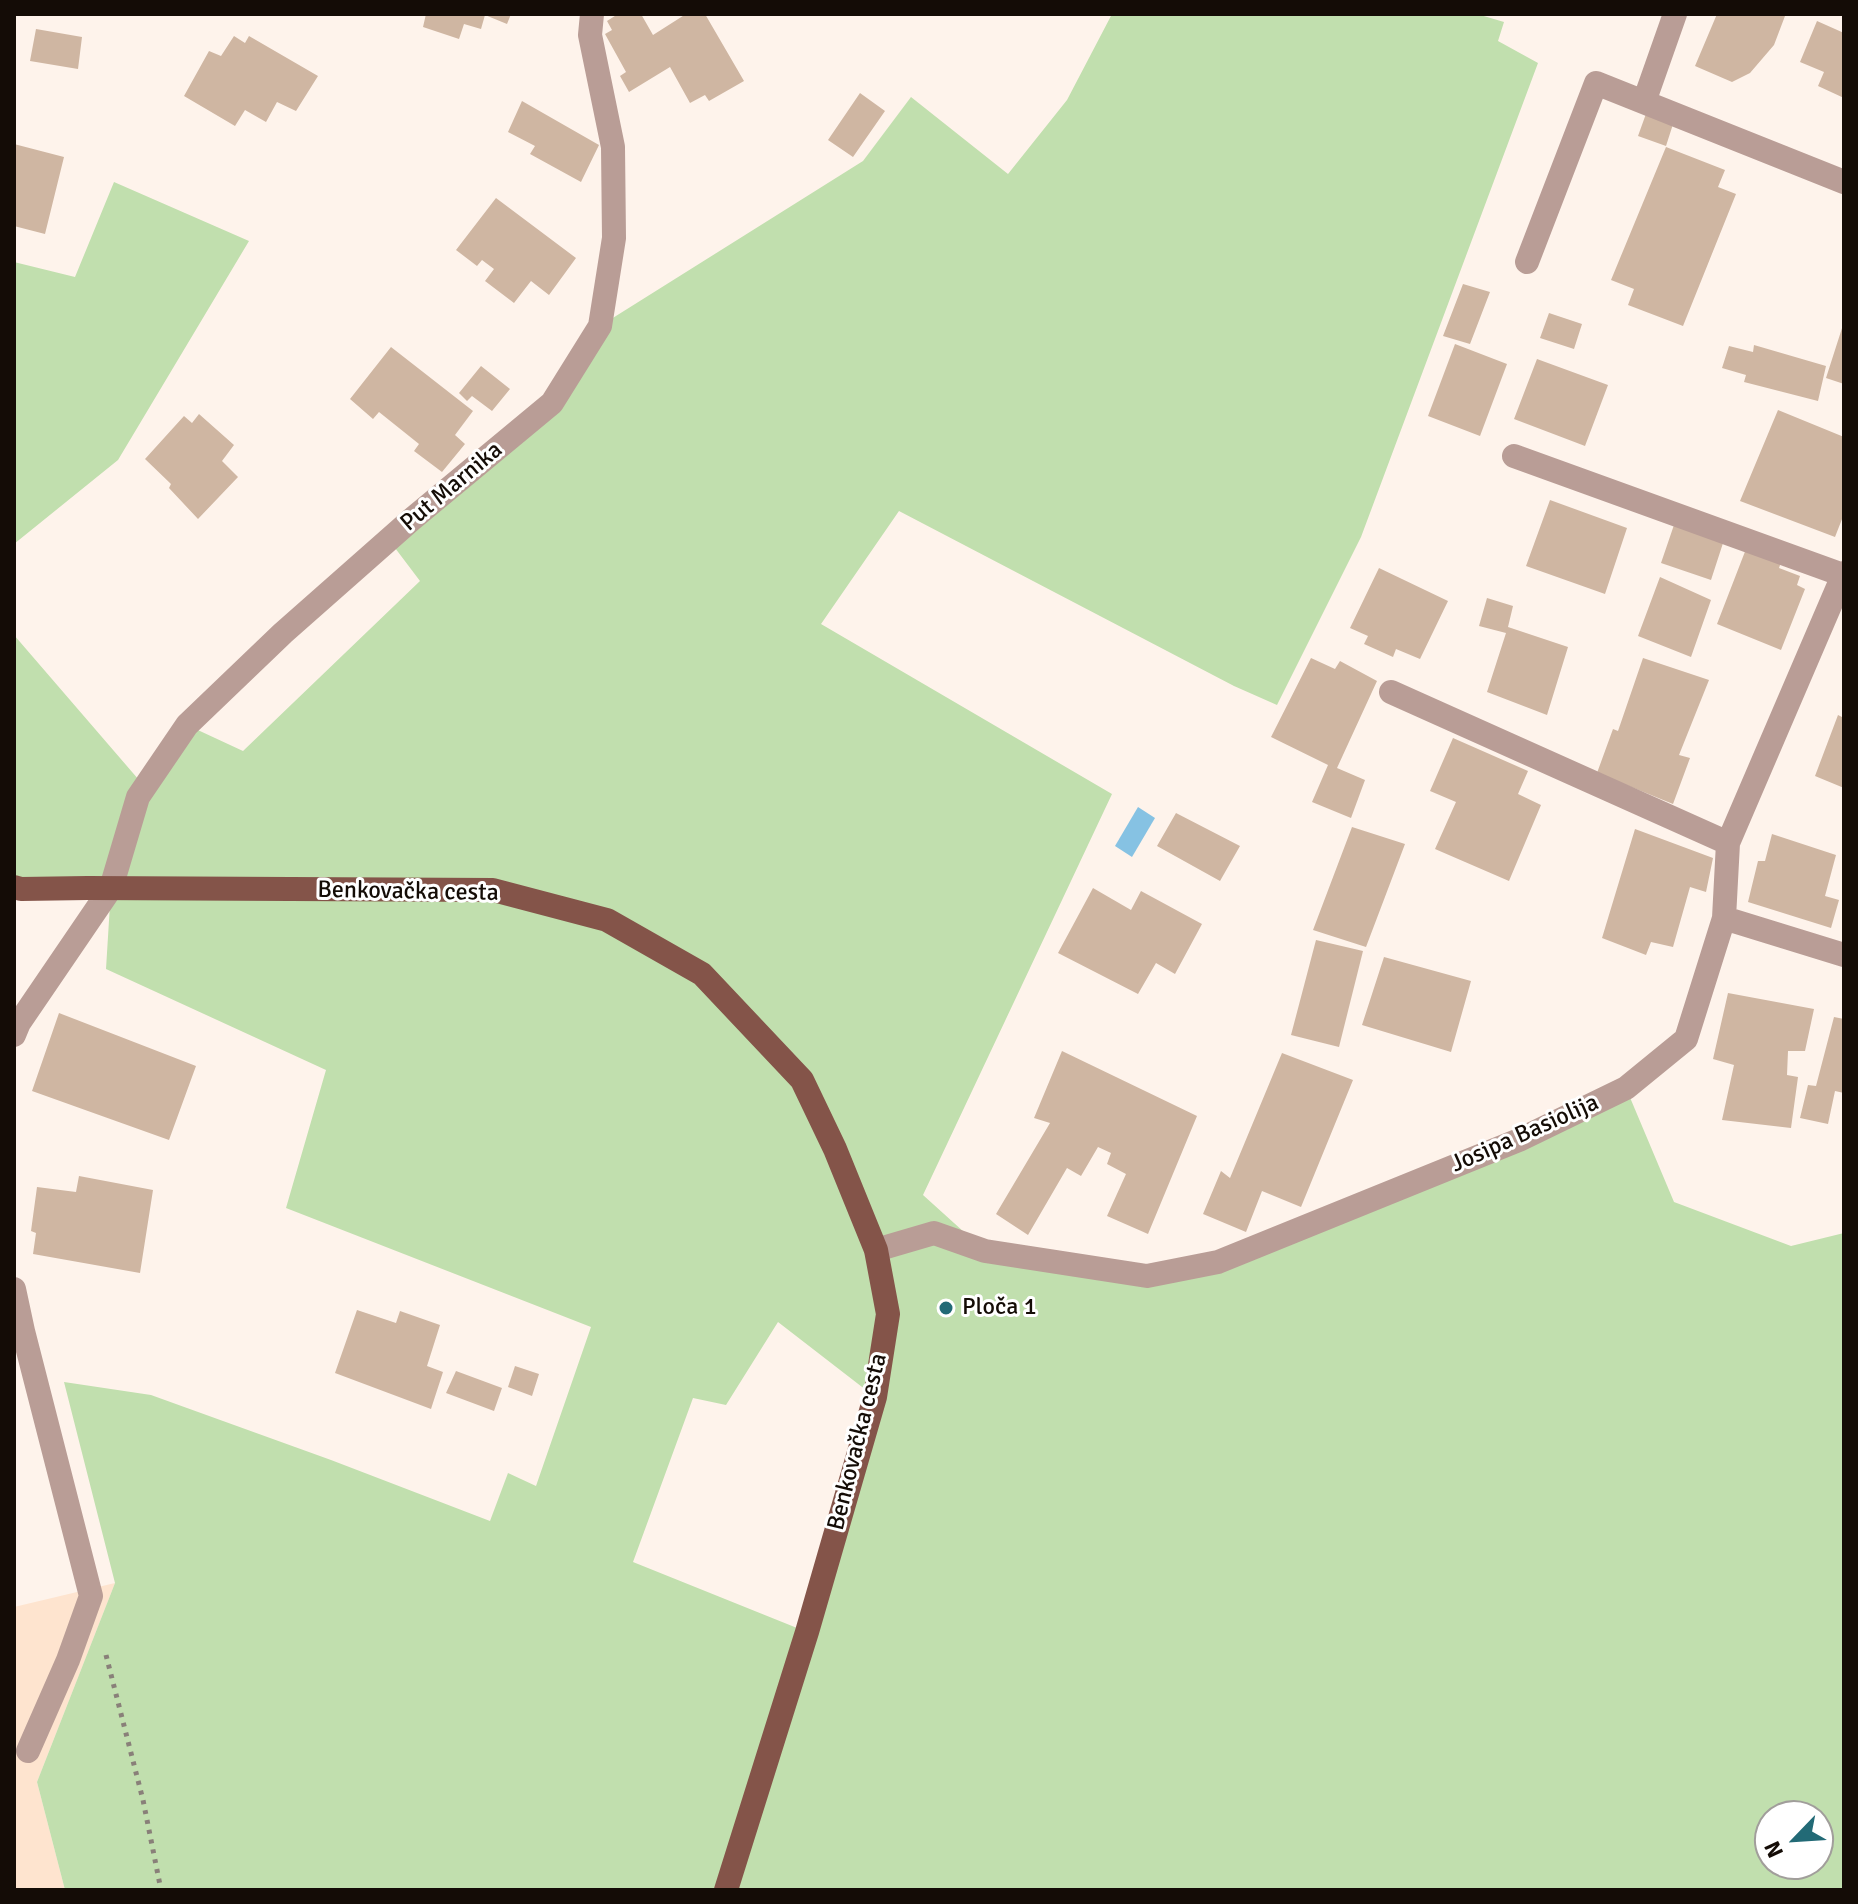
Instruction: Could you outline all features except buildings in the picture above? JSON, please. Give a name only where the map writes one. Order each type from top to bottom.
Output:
[{"type":"main road","name":"Benkovačka cesta","points":[[14,887],[493,890],[607,920],[702,974],[802,1080],[835,1149],[876,1250],[888,1314],[875,1397],[807,1632],[726,1890]]},
{"type":"street","name":"Put Marnika","points":[[14,1035],[19,1023],[111,888],[138,797],[187,725],[411,520],[552,403],[600,326],[614,238],[613,147],[590,35],[592,14]]},
{"type":"street","points":[[1644,102],[1675,14]]},
{"type":"street","points":[[1527,262],[1596,83],[1844,182]]},
{"type":"street","points":[[1514,456],[1844,574]]},
{"type":"street","name":"Josipa Basiolija","points":[[876,1250],[934,1233],[985,1251],[1147,1276],[1218,1262],[1519,1140],[1626,1088],[1686,1039],[1724,918],[1728,843],[1844,574]]},
{"type":"street","points":[[1391,692],[1728,843]]},
{"type":"street","points":[[1724,918],[1844,955]]},
{"type":"street","points":[[14,1289],[91,1596],[68,1660],[28,1751]]},
{"type":"path","points":[[105,1654],[143,1800],[161,1890]]},
{"type":"shaded area","points":[[115,1583],[37,1782],[65,1890],[14,1890],[14,1607]]},
{"type":"green space","points":[[1112,14],[1477,14],[1504,22],[1498,41],[1538,63],[1361,537],[1277,705],[1234,686],[899,511],[821,624],[1112,794],[923,1195],[985,1251],[1147,1276],[1218,1262],[1626,1088],[1674,1202],[1791,1246],[1844,1233],[1844,1890],[65,1890],[37,1782],[115,1583],[64,1382],[151,1395],[490,1521],[508,1473],[536,1486],[591,1327],[286,1208],[326,1070],[106,969],[111,888],[14,887],[14,635],[145,787],[187,725],[243,751],[420,581],[389,540],[552,403],[600,326],[863,161],[911,97],[1008,174],[1067,100]],"holes":[[[778,1322],[875,1397],[807,1632],[633,1562],[693,1398],[726,1405]]]},
{"type":"green space","points":[[114,182],[249,241],[118,460],[14,544],[14,262],[75,277]]},
{"type":"water","points":[[1138,807],[1155,818],[1132,857],[1115,846]]},
{"type":"place","name":"Ploča 1","points":[[946,1308]]}]
